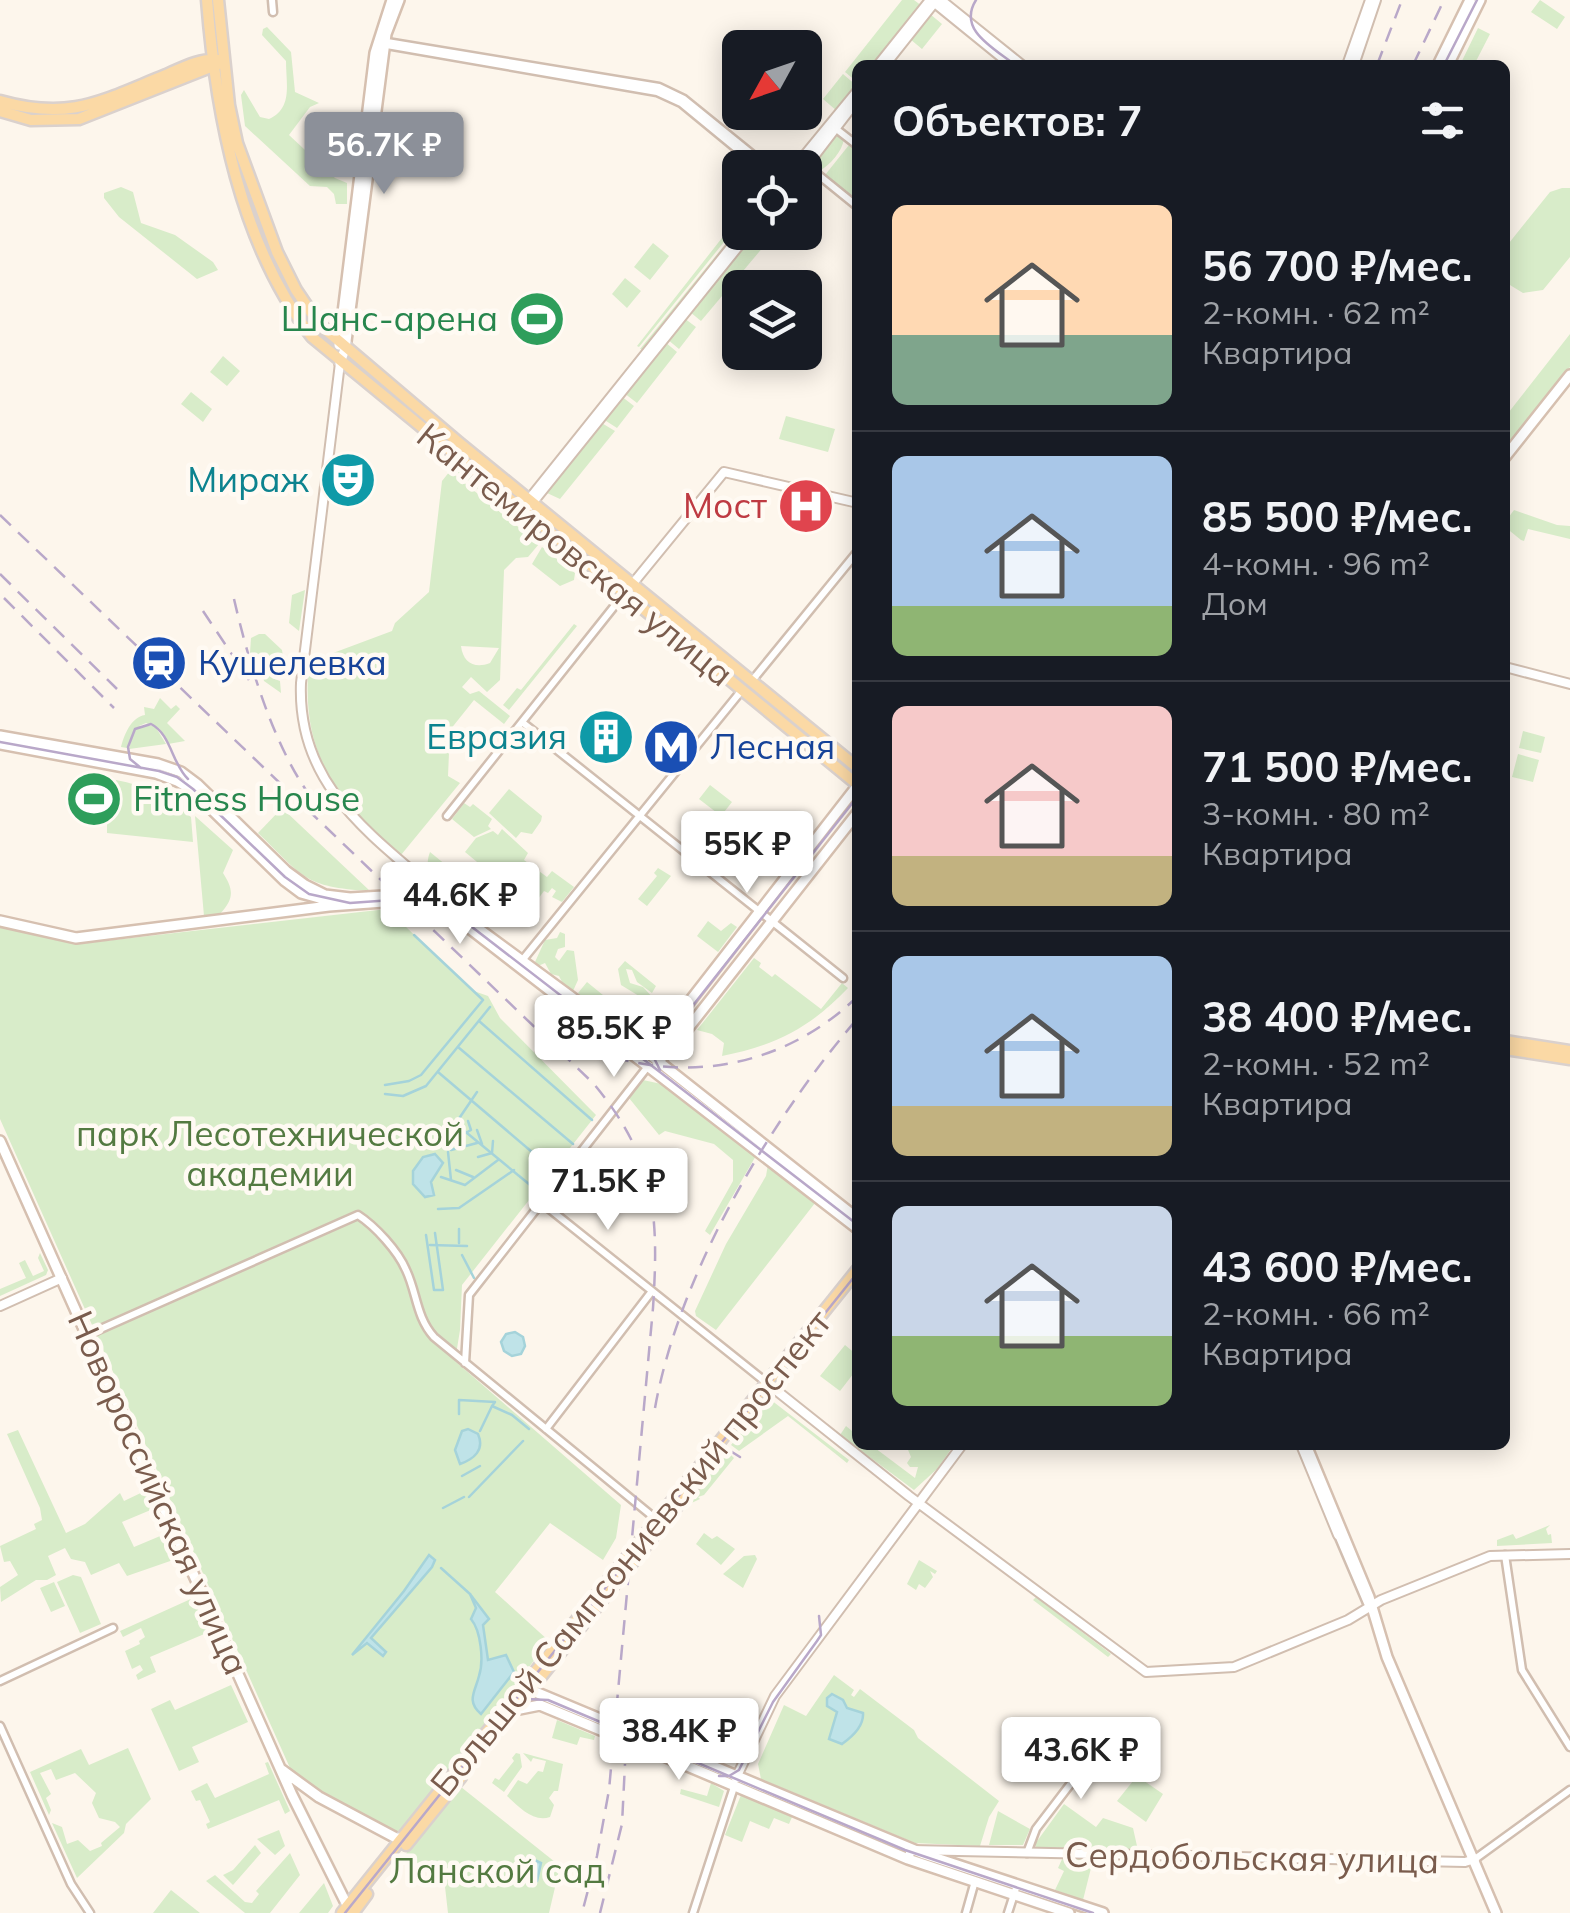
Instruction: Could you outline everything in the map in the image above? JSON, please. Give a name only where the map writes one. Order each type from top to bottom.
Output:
[{"type":"main road","name":"Кантемировская улица","points":[[206,0],[212,63],[230,155],[265,254],[296,315],[312,337],[340,363],[527,505]]},
{"type":"main road","name":"Кантемировская улица","points":[[218,0],[236,143],[277,252],[305,306],[342,347],[628,590],[852,764]]},
{"type":"main road","points":[[340,363],[382,43],[396,0]]},
{"type":"main road","points":[[1440,60],[1470,0]]},
{"type":"main road","points":[[1450,60],[1480,0]]},
{"type":"main road","points":[[0,101],[50,112],[76,109],[224,62]]},
{"type":"main road","points":[[0,111],[30,120],[78,119],[212,63]]},
{"type":"main road","points":[[1510,452],[1570,375]]},
{"type":"main road","points":[[1510,453],[1570,385]]},
{"type":"main road","name":"Кантемировская улица","points":[[747,686],[852,780]]},
{"type":"main road","points":[[0,736],[158,764],[181,772],[305,886],[350,901]]},
{"type":"main road","points":[[0,744],[168,776],[192,790],[301,893],[324,901],[350,901]]},
{"type":"main road","points":[[648,1059],[852,793]]},
{"type":"main road","points":[[660,1063],[852,820]]},
{"type":"main road","points":[[404,894],[412,878],[454,919],[521,962],[648,1059],[852,1224]]},
{"type":"main road","points":[[0,921],[76,938],[429,891]]},
{"type":"main road","points":[[1510,1042],[1568,1055]]},
{"type":"main road","points":[[1510,1049],[1568,1055]]},
{"type":"main road","points":[[648,1059],[660,1063],[852,1214]]},
{"type":"main road","name":"Новороссийская улица","points":[[0,1141],[347,1912]]},
{"type":"main road","name":"Большой Сампсониевский проспект","points":[[406,1841],[852,1277]]},
{"type":"main road","name":"Большой Сампсониевский проспект","points":[[406,1841],[513,1712],[656,1520],[852,1286]]},
{"type":"main road","points":[[1305,1450],[1369,1597],[1387,1657],[1496,1913]]},
{"type":"main road","name":"Сердобольская улица","points":[[527,1691],[540,1705],[603,1725]]},
{"type":"main road","name":"Сердобольская улица","points":[[527,1691],[910,1854]]},
{"type":"main road","points":[[513,1712],[540,1705]]},
{"type":"main road","points":[[280,1768],[319,1798],[406,1841],[347,1912]]},
{"type":"main road","points":[[910,1854],[1015,1890],[1103,1913]]},
{"type":"main road","points":[[1015,1890],[1069,1913]]},
{"type":"street","points":[[272,0],[273,12]]},
{"type":"street","points":[[1353,60],[1373,0]]},
{"type":"street","points":[[886,60],[935,1]]},
{"type":"street","points":[[935,1],[1005,60]]},
{"type":"street","points":[[935,1],[1015,60]]},
{"type":"street","points":[[382,43],[666,95],[737,150]]},
{"type":"street","points":[[382,43],[659,86],[692,105],[746,150]]},
{"type":"street","points":[[833,126],[852,99]]},
{"type":"street","points":[[813,150],[852,105]]},
{"type":"street","points":[[833,126],[852,141]]},
{"type":"street","points":[[822,180],[852,203]]},
{"type":"street","points":[[527,505],[732,250]]},
{"type":"street","points":[[340,363],[306,640],[302,716],[311,755],[327,786],[412,878]]},
{"type":"street","points":[[446,816],[724,472],[852,501]]},
{"type":"street","points":[[521,962],[852,557]]},
{"type":"street","points":[[1510,669],[1570,684]]},
{"type":"street","points":[[522,722],[843,978]]},
{"type":"street","points":[[465,1364],[469,1294],[648,1059]]},
{"type":"street","points":[[542,1203],[918,1503],[1146,1672],[1234,1667],[1480,1559],[1505,1554],[1570,1554]]},
{"type":"street","points":[[87,1335],[358,1215],[404,1264],[423,1324],[465,1364],[656,1520]]},
{"type":"street","points":[[0,1306],[62,1278]]},
{"type":"street","points":[[546,1429],[652,1291]]},
{"type":"street","points":[[693,1913],[735,1782],[775,1696],[958,1450]]},
{"type":"street","points":[[1305,1450],[1370,1608]]},
{"type":"street","points":[[1505,1554],[1522,1670],[1570,1746]]},
{"type":"street","points":[[0,1681],[113,1628]]},
{"type":"street","points":[[0,1726],[71,1884],[90,1913]]},
{"type":"street","points":[[1027,1854],[1036,1829],[1108,1736]]},
{"type":"street","name":"Сердобольская улица","points":[[910,1854],[1474,1859],[1570,1790]]},
{"type":"street","points":[[966,1913],[976,1877]]},
{"type":"street","points":[[1008,1913],[1015,1890]]},
{"type":"green space","points":[[902,0],[914,0],[922,6],[878,60],[854,60]]},
{"type":"green space","points":[[1540,0],[1565,17],[1557,29],[1531,12]]},
{"type":"green space","points":[[930,14],[942,24],[922,49],[910,39]]},
{"type":"green space","points":[[267,27],[291,52],[295,92],[319,103],[310,107],[289,135],[335,178],[347,183],[347,204],[336,204],[327,187],[310,186],[245,126],[241,95],[244,90],[260,117],[269,119],[285,102],[286,61],[262,35]]},
{"type":"green space","points":[[1478,28],[1490,34],[1477,60],[1462,60]]},
{"type":"green space","points":[[843,74],[852,82],[852,92],[837,111],[823,99]]},
{"type":"green space","points":[[838,135],[844,139],[841,149],[822,169],[822,152]]},
{"type":"green space","points":[[849,145],[852,148],[852,198],[825,175]]},
{"type":"green space","points":[[121,187],[133,192],[141,223],[175,235],[213,262],[218,270],[197,279],[119,217],[104,193]]},
{"type":"green space","points":[[1570,188],[1570,257],[1543,290],[1523,293],[1510,285],[1510,242],[1550,192]]},
{"type":"green space","points":[[722,238],[722,245],[637,346]]},
{"type":"green space","points":[[653,243],[669,256],[650,280],[634,267]]},
{"type":"green space","points":[[722,248],[725,250],[645,349],[640,349]]},
{"type":"green space","points":[[740,250],[761,250],[744,270],[724,270]]},
{"type":"green space","points":[[722,272],[722,296],[701,321],[690,312]]},
{"type":"green space","points":[[625,278],[641,291],[627,308],[612,294]]},
{"type":"green space","points":[[684,318],[696,327],[679,349],[667,339]]},
{"type":"green space","points":[[1570,334],[1570,367],[1511,441],[1510,411]]},
{"type":"green space","points":[[665,342],[677,352],[637,403],[624,393]]},
{"type":"green space","points":[[223,356],[240,371],[227,386],[210,372]]},
{"type":"green space","points":[[191,392],[212,409],[203,422],[181,404]]},
{"type":"green space","points":[[621,396],[634,406],[617,428],[603,419]]},
{"type":"green space","points":[[786,416],[835,429],[828,452],[779,439]]},
{"type":"green space","points":[[600,422],[615,431],[560,499],[547,493]]},
{"type":"green space","points":[[459,466],[529,524],[526,528],[453,469]]},
{"type":"green space","points":[[450,471],[539,544],[528,557],[516,558],[504,570],[500,680],[487,692],[471,677],[462,687],[470,694],[479,691],[510,716],[504,724],[474,700],[450,730],[448,776],[460,783],[401,855],[357,813],[326,771],[310,722],[309,662],[392,631],[395,623],[429,592],[442,481]],"holes":[[[461,646],[499,648],[490,663],[479,665],[467,660]]]},
{"type":"green space","points":[[1514,510],[1570,526],[1570,539],[1528,529],[1524,541],[1521,540],[1510,531]]},
{"type":"green space","points":[[547,542],[551,542],[611,591],[602,591]]},
{"type":"green space","points":[[542,547],[575,573],[574,580],[560,586],[532,564]]},
{"type":"green space","points":[[305,590],[299,631],[289,623],[292,595]]},
{"type":"green space","points":[[574,624],[577,626],[509,710],[503,705],[517,688],[521,690]]},
{"type":"green space","points":[[265,634],[282,650],[283,656],[275,659],[276,669],[271,672],[272,678],[280,681],[281,693],[264,681],[254,663],[257,659],[250,653],[251,638]]},
{"type":"green space","points":[[742,679],[852,772],[739,682]]},
{"type":"green space","points":[[160,698],[171,709],[176,705],[180,709],[167,723],[185,741],[168,744],[155,727],[166,744],[129,749],[134,730],[127,748],[121,747],[132,723],[145,715],[144,707],[154,709]]},
{"type":"green space","points":[[1523,731],[1545,737],[1541,753],[1519,748]]},
{"type":"green space","points":[[1518,754],[1539,760],[1533,782],[1512,777]]},
{"type":"green space","points":[[116,780],[156,794],[191,817],[193,842],[107,833],[107,810]]},
{"type":"green space","points":[[710,785],[732,802],[721,816],[699,799]]},
{"type":"green space","points":[[509,789],[542,816],[532,834],[521,832],[516,838],[489,813]]},
{"type":"green space","points":[[464,803],[470,807],[473,804],[492,819],[488,826],[491,829],[474,837],[452,819]]},
{"type":"green space","points":[[282,808],[370,891],[317,882],[285,860],[258,833]]},
{"type":"green space","points":[[195,816],[233,850],[223,873],[231,889],[230,899],[220,914],[204,916]]},
{"type":"green space","points":[[502,829],[528,853],[524,860],[547,877],[552,871],[574,887],[562,902],[552,897],[556,891],[552,888],[548,893],[544,891],[532,907],[531,901],[519,892],[516,895],[503,879],[500,881],[465,852],[476,838],[493,831],[498,835]]},
{"type":"green space","points":[[430,852],[468,883],[456,903],[430,874]]},
{"type":"green space","points":[[658,868],[671,876],[647,906],[638,899],[657,876],[654,873]]},
{"type":"green space","name":"парк Лесотехнической академии","points":[[387,909],[399,911],[404,925],[471,990],[488,996],[500,1018],[596,1115],[462,1285],[455,1361],[621,1505],[616,1538],[603,1560],[550,1523],[495,1592],[549,1641],[402,1832],[396,1833],[325,1797],[290,1768],[0,1119],[0,927],[78,944]]},
{"type":"green space","points":[[708,921],[721,931],[731,923],[737,927],[718,952],[697,936]]},
{"type":"green space","points":[[560,932],[565,934],[565,947],[558,949],[555,957],[559,961],[567,950],[574,951],[578,980],[573,991],[559,976],[551,974],[545,963],[538,966],[535,962],[545,940],[557,938]]},
{"type":"green space","points":[[754,958],[772,977],[775,974],[821,1009],[842,983],[848,988],[820,1014],[791,1033],[722,1056],[724,1043],[697,1030]]},
{"type":"green space","points":[[625,961],[656,986],[652,993],[637,982],[632,970],[626,969],[630,983],[643,987],[655,1000],[652,1004],[621,985],[618,969]]},
{"type":"green space","points":[[587,982],[652,1035],[646,1042],[640,1042],[578,993]]},
{"type":"green space","points":[[643,1080],[666,1085],[757,1154],[710,1235],[705,1231],[733,1181],[733,1160],[714,1144],[665,1131],[659,1135],[629,1098]]},
{"type":"green space","points":[[768,1164],[815,1203],[716,1330],[696,1316],[695,1311],[726,1244],[766,1176]]},
{"type":"green space","points":[[40,1253],[48,1270],[46,1275],[0,1296],[0,1289],[26,1278],[19,1263],[25,1260],[33,1276],[44,1271],[38,1258]]},
{"type":"green space","points":[[845,1345],[852,1351],[852,1375],[840,1391],[820,1376]]},
{"type":"green space","points":[[770,1399],[849,1460],[847,1463],[788,1416],[739,1451],[731,1445]]},
{"type":"green space","points":[[846,1426],[852,1431],[852,1444],[840,1435]]},
{"type":"green space","points":[[18,1430],[66,1533],[85,1524],[120,1493],[124,1501],[147,1490],[153,1509],[122,1522],[134,1547],[165,1534],[176,1559],[127,1576],[119,1563],[91,1575],[85,1562],[71,1559],[65,1548],[48,1556],[56,1575],[36,1580],[1,1602],[0,1587],[18,1575],[10,1561],[4,1562],[0,1546],[36,1529],[34,1524],[42,1520],[7,1434]]},
{"type":"green space","points":[[860,1450],[878,1450],[915,1478],[918,1467],[907,1463],[911,1457],[908,1450],[950,1450],[914,1490]]},
{"type":"green space","points":[[727,1451],[734,1458],[700,1499],[683,1507]]},
{"type":"green space","points":[[1550,1525],[1546,1529],[1552,1543],[1497,1546],[1497,1540],[1513,1534],[1516,1539]]},
{"type":"green space","points":[[704,1533],[712,1539],[717,1536],[735,1549],[721,1565],[696,1544]]},
{"type":"green space","points":[[755,1555],[757,1559],[743,1588],[723,1574],[744,1556]]},
{"type":"green space","points":[[919,1560],[937,1571],[930,1571],[933,1577],[925,1588],[919,1584],[916,1590],[907,1584]]},
{"type":"green space","points":[[73,1575],[81,1577],[101,1624],[80,1633],[57,1582]]},
{"type":"green space","points":[[54,1582],[65,1606],[51,1612],[40,1588]]},
{"type":"green space","points":[[1036,1597],[1111,1654],[1108,1657],[1033,1600]]},
{"type":"green space","points":[[193,1598],[209,1632],[150,1657],[156,1672],[138,1680],[136,1675],[143,1670],[140,1665],[132,1669],[125,1651],[145,1637],[141,1628],[123,1637],[120,1631]]},
{"type":"green space","points":[[834,1675],[854,1690],[851,1695],[854,1697],[860,1689],[999,1801],[980,1846],[915,1843],[761,1779],[758,1764],[784,1705],[806,1716]]},
{"type":"green space","points":[[231,1685],[248,1722],[192,1747],[199,1762],[179,1771],[151,1709],[170,1700],[175,1710]]},
{"type":"green space","points":[[557,1720],[595,1736],[594,1740],[580,1737],[577,1745],[552,1738]]},
{"type":"green space","points":[[128,1748],[151,1799],[126,1824],[124,1833],[77,1878],[52,1823],[62,1827],[67,1844],[78,1840],[90,1851],[102,1846],[120,1827],[99,1818],[92,1803],[96,1793],[75,1773],[56,1780],[51,1769],[40,1773],[51,1794],[46,1798],[49,1815],[30,1772],[81,1749],[89,1765]]},
{"type":"green space","points":[[516,1753],[520,1754],[522,1767],[504,1792],[492,1783],[495,1778],[499,1780]]},
{"type":"green space","points":[[523,1753],[563,1764],[558,1791],[549,1798],[554,1805],[550,1817],[533,1816],[507,1796],[518,1780],[527,1784],[538,1771],[543,1772],[546,1761],[533,1758],[531,1762]]},
{"type":"green space","points":[[268,1762],[290,1811],[285,1814],[279,1800],[208,1829],[206,1824],[210,1822],[191,1791],[207,1783],[215,1798],[269,1774],[265,1763]]},
{"type":"green space","points":[[1137,1776],[1163,1794],[1146,1822],[1117,1801]]},
{"type":"green space","points":[[711,1783],[724,1791],[719,1807],[680,1794],[681,1789],[707,1796]]},
{"type":"green space","name":"Ланской сад","points":[[461,1787],[560,1866],[549,1913],[448,1913],[444,1878],[449,1874],[438,1872],[438,1865],[432,1860],[421,1866],[406,1854]]},
{"type":"green space","points":[[741,1795],[792,1817],[789,1824],[774,1818],[769,1829],[750,1821],[742,1842],[725,1835]]},
{"type":"green space","points":[[1064,1804],[1096,1827],[1103,1818],[1133,1828],[1137,1846],[1134,1851],[1036,1848]]},
{"type":"green space","points":[[998,1811],[1030,1829],[1023,1845],[989,1845]]},
{"type":"green space","points":[[279,1830],[285,1846],[275,1855],[257,1839]]},
{"type":"green space","points":[[255,1845],[261,1853],[233,1885],[223,1875],[233,1870]]},
{"type":"green space","points":[[290,1853],[300,1875],[270,1913],[245,1913],[206,1881],[215,1875],[245,1902],[252,1903],[259,1894],[256,1891]]},
{"type":"green space","points":[[1063,1857],[1093,1860],[1083,1900],[1055,1890],[1064,1871],[1058,1868]]},
{"type":"green space","points":[[324,1883],[333,1906],[328,1913],[299,1913]]},
{"type":"green space","points":[[171,1890],[200,1913],[153,1913]]},
{"type":"water","points":[[435,1154],[443,1163],[431,1182],[434,1195],[425,1197],[413,1184],[413,1171],[423,1157]]},
{"type":"water","points":[[515,1332],[523,1337],[525,1346],[521,1354],[512,1356],[504,1351],[501,1342],[506,1334]]},
{"type":"water","points":[[468,1429],[478,1434],[480,1445],[474,1457],[460,1464],[455,1450],[462,1431]]},
{"type":"water","points":[[429,1555],[435,1560],[432,1567],[371,1638],[386,1652],[383,1656],[367,1643],[352,1655],[404,1591]]},
{"type":"water","points":[[470,1594],[489,1619],[483,1625],[488,1660],[506,1655],[514,1672],[481,1714],[473,1700],[481,1655],[471,1619],[476,1608]]},
{"type":"water","points":[[832,1694],[843,1700],[847,1708],[863,1713],[859,1727],[842,1744],[829,1739],[837,1712],[827,1706],[827,1698]]},
{"type":"water","points":[[528,1857],[541,1863],[537,1881],[531,1886],[521,1875]]},
{"type":"waterway","points":[[385,1085],[421,1075],[483,1000],[414,935]]},
{"type":"waterway","points":[[385,1094],[403,1096],[426,1086],[490,1007]]},
{"type":"waterway","points":[[479,1021],[592,1120]]},
{"type":"waterway","points":[[458,1047],[573,1144]]},
{"type":"waterway","points":[[438,1072],[552,1169]]},
{"type":"waterway","points":[[468,1121],[471,1130],[458,1137],[456,1123],[477,1092]]},
{"type":"waterway","points":[[456,1124],[535,1189]]},
{"type":"waterway","points":[[477,1130],[482,1144]]},
{"type":"waterway","points":[[478,1157],[492,1153],[493,1141]]},
{"type":"waterway","points":[[451,1150],[477,1143]]},
{"type":"waterway","points":[[448,1152],[451,1180]]},
{"type":"waterway","points":[[441,1177],[465,1185],[498,1160]]},
{"type":"waterway","points":[[456,1170],[473,1177]]},
{"type":"waterway","points":[[438,1209],[459,1208],[514,1170]]},
{"type":"waterway","points":[[459,1229],[459,1243]]},
{"type":"waterway","points":[[426,1235],[434,1290],[443,1290],[435,1233]]},
{"type":"waterway","points":[[430,1245],[467,1246]]},
{"type":"waterway","points":[[462,1255],[474,1278]]},
{"type":"waterway","points":[[459,1414],[459,1400],[495,1402],[492,1406],[529,1429]]},
{"type":"waterway","points":[[480,1431],[492,1406]]},
{"type":"waterway","points":[[469,1497],[523,1441]]},
{"type":"waterway","points":[[462,1476],[480,1466]]},
{"type":"waterway","points":[[443,1508],[464,1497]]},
{"type":"waterway","points":[[441,1568],[470,1594]]},
{"type":"tram line","points":[[976,0],[971,11],[974,29],[1008,60]]},
{"type":"tram line","points":[[1447,60],[1477,0]]},
{"type":"tram line","points":[[141,768],[130,759],[128,747],[135,729],[151,724],[163,735],[188,779]]},
{"type":"tram line","points":[[0,742],[177,777],[285,877],[309,894],[350,903],[392,900],[418,891],[428,893],[852,1220]]},
{"type":"tram line","points":[[660,1070],[655,1060],[657,1051],[852,804]]},
{"type":"tram line","points":[[345,1913],[852,1279]]},
{"type":"tram line","points":[[715,1449],[724,1447],[740,1457]]},
{"type":"tram line","points":[[719,1776],[739,1770],[773,1702],[821,1635],[819,1616]]},
{"type":"tram line","points":[[513,1706],[527,1699],[548,1700],[905,1850],[1093,1913]]},
{"type":"railway","points":[[1379,60],[1402,0]]},
{"type":"railway","points":[[1415,60],[1444,0]]},
{"type":"railway","points":[[0,515],[593,1083],[614,1110],[641,1163],[653,1216],[653,1308],[609,1790],[582,1913]]},
{"type":"railway","points":[[0,574],[117,689]]},
{"type":"railway","points":[[4,598],[114,708]]},
{"type":"railway","points":[[234,599],[254,675],[274,728],[311,797]]},
{"type":"railway","points":[[203,611],[249,680]]},
{"type":"railway","points":[[546,1026],[585,1047],[625,1060],[666,1067],[707,1066],[748,1059],[787,1045],[824,1024],[852,1001]]},
{"type":"railway","points":[[655,1408],[684,1305],[732,1201],[792,1104],[852,1025]]},
{"type":"railway","points":[[600,1913],[622,1824],[625,1764]]},
{"type":"place","name":"Шанс-арена","points":[[537,319]]},
{"type":"place","name":"Мираж","points":[[348,480]]},
{"type":"place","name":"Мост","points":[[806,506]]},
{"type":"place","name":"Кушелевка","points":[[159,663]]},
{"type":"place","name":"Евразия","points":[[606,737]]},
{"type":"place","name":"Лесная","points":[[671,747]]},
{"type":"place","name":"Fitness House","points":[[94,799]]}]
